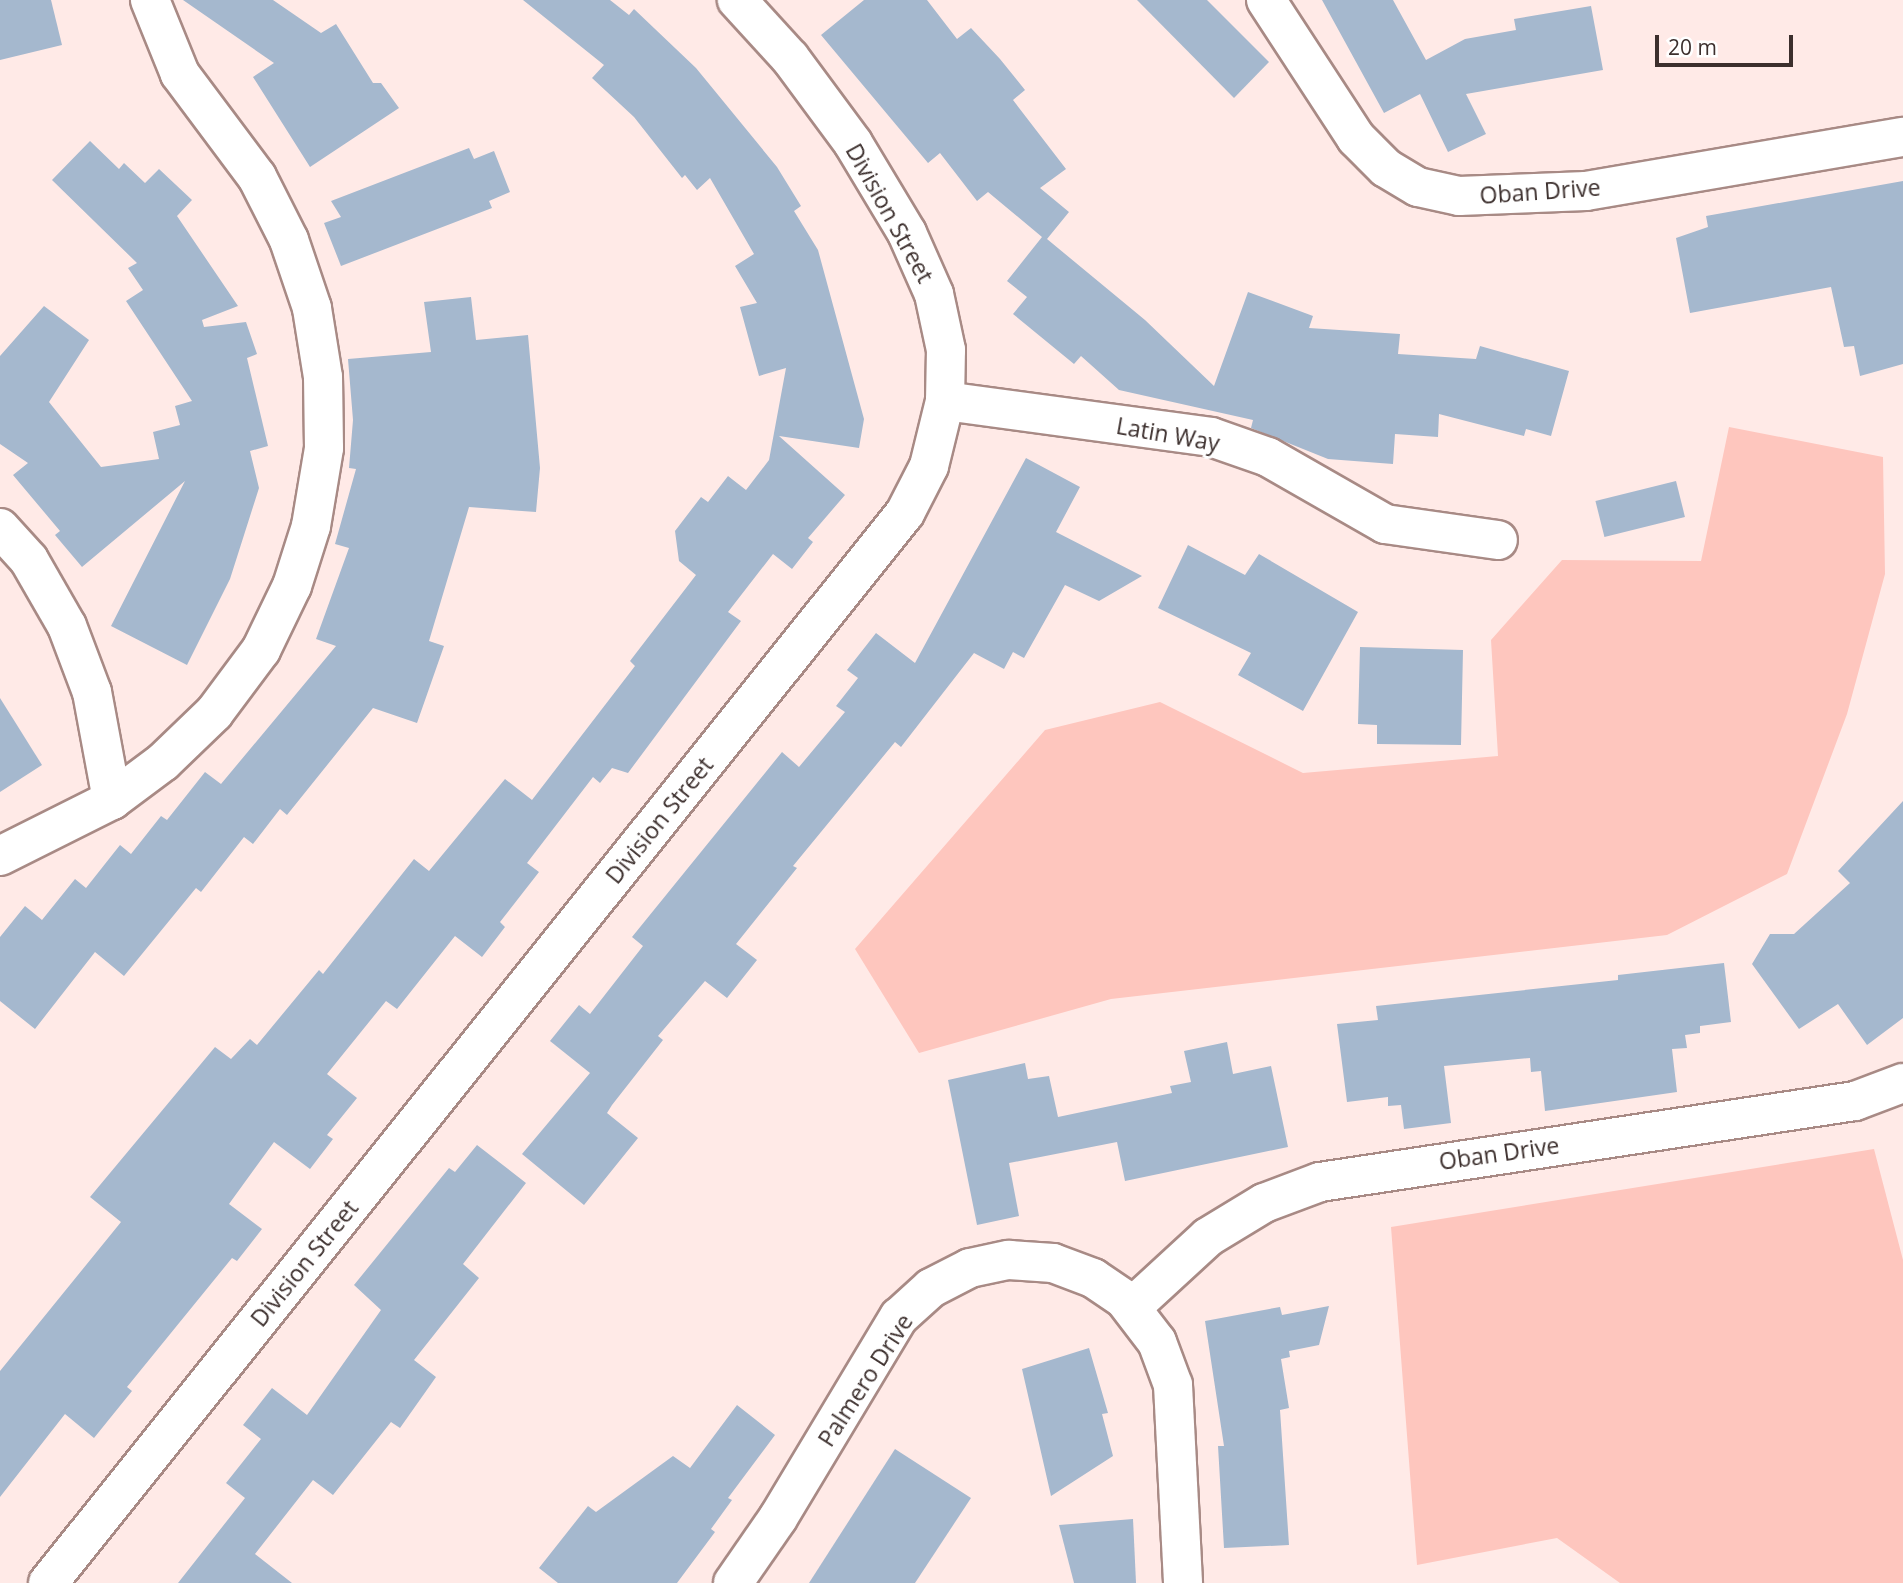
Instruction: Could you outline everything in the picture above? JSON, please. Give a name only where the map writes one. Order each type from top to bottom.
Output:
[{"type":"street","points":[[0,856],[112,800],[163,762],[214,713],[261,650],[292,586],[311,526],[324,448],[323,377],[312,308],[289,240],[257,177],[180,74],[150,0]]},
{"type":"street","name":"Division Street","points":[[48,1583],[905,513],[929,466],[945,401],[946,350],[934,294],[906,233],[845,132],[790,58],[737,0]]},
{"type":"street","name":"Oban Drive","points":[[1266,0],[1356,138],[1386,168],[1407,180],[1459,196],[1586,191],[1903,137]]},
{"type":"street","name":"Latin Way","points":[[945,401],[1211,438],[1268,457],[1385,524],[1498,540]]},
{"type":"street","points":[[0,528],[29,561],[67,626],[92,692],[112,800]]},
{"type":"street","name":"Oban Drive","points":[[1132,1307],[1208,1237],[1264,1203],[1320,1182],[1854,1101],[1903,1083]]},
{"type":"street","name":"Palmero Drive","points":[[733,1583],[778,1518],[900,1317],[931,1288],[970,1268],[1009,1260],[1053,1263],[1093,1278],[1132,1307],[1157,1342],[1173,1385],[1183,1583]]},
{"type":"shaded area","points":[[1729,427],[1883,457],[1885,574],[1847,714],[1787,874],[1667,935],[1111,999],[919,1053],[855,949],[1045,730],[1160,702],[1303,773],[1498,756],[1491,640],[1562,560],[1701,561]]},
{"type":"shaded area","points":[[1874,1149],[1903,1260],[1903,1583],[1620,1583],[1557,1538],[1417,1565],[1391,1227]]},
{"type":"building","points":[[0,0],[51,0],[62,45],[0,60]]},
{"type":"building","points":[[183,0],[273,0],[321,33],[336,24],[373,83],[381,83],[399,108],[310,167],[253,77],[274,63]]},
{"type":"building","points":[[523,0],[610,0],[629,15],[634,9],[696,68],[777,167],[801,206],[794,211],[818,250],[864,419],[859,448],[779,436],[845,495],[808,538],[813,542],[792,569],[773,554],[728,612],[741,621],[628,773],[612,768],[600,783],[593,777],[527,863],[539,872],[500,922],[505,927],[482,957],[455,936],[397,1009],[386,1001],[327,1074],[357,1098],[327,1135],[333,1139],[310,1169],[274,1142],[229,1204],[262,1229],[237,1261],[232,1258],[127,1387],[132,1391],[94,1438],[65,1414],[0,1497],[0,1371],[121,1222],[90,1197],[215,1047],[231,1059],[250,1039],[257,1045],[319,970],[323,974],[414,859],[429,871],[505,779],[532,800],[635,666],[630,661],[696,575],[679,561],[675,531],[701,497],[708,502],[728,476],[746,490],[769,460],[786,368],[759,376],[740,307],[757,303],[735,266],[754,254],[710,178],[697,190],[685,175],[682,178],[634,117],[592,78],[604,65]]},
{"type":"building","points":[[864,0],[927,0],[957,39],[971,28],[1000,59],[1025,90],[1013,100],[1066,169],[1040,188],[1069,212],[1047,239],[1145,320],[1214,386],[1248,292],[1313,316],[1309,328],[1400,334],[1398,354],[1476,359],[1480,346],[1569,371],[1551,436],[1526,429],[1524,436],[1439,414],[1438,437],[1395,434],[1393,464],[1328,459],[1251,428],[1253,420],[1119,390],[1081,356],[1074,364],[1013,314],[1027,297],[1007,281],[1042,237],[988,192],[977,201],[940,153],[928,163],[821,35]]},
{"type":"building","points":[[1137,0],[1207,0],[1269,62],[1234,98]]},
{"type":"building","points":[[1322,0],[1393,0],[1426,60],[1465,39],[1516,30],[1514,19],[1591,6],[1603,70],[1466,94],[1486,134],[1448,152],[1420,94],[1384,113]]},
{"type":"building","points":[[90,141],[119,169],[124,163],[145,183],[159,169],[192,200],[177,216],[238,306],[202,320],[204,327],[246,322],[257,354],[247,358],[268,446],[250,451],[259,488],[230,579],[187,665],[111,626],[185,481],[82,567],[55,535],[60,531],[13,475],[28,463],[0,444],[0,356],[44,306],[89,340],[49,402],[101,467],[159,459],[153,432],[180,425],[175,406],[192,401],[126,301],[143,290],[128,268],[137,263],[52,180]]},
{"type":"building","points":[[469,148],[474,159],[494,151],[510,192],[489,201],[492,208],[341,266],[324,223],[341,217],[331,201]]},
{"type":"building","points":[[1903,181],[1903,364],[1860,376],[1854,346],[1844,347],[1831,287],[1690,313],[1676,238],[1708,227],[1706,216]]},
{"type":"building","points":[[471,297],[476,340],[528,335],[540,468],[536,512],[469,507],[429,641],[444,646],[417,723],[373,708],[287,815],[280,809],[253,844],[244,837],[201,892],[196,888],[124,976],[95,952],[35,1029],[0,1001],[0,937],[25,906],[42,920],[75,879],[86,888],[120,845],[131,854],[161,816],[167,820],[205,772],[221,784],[336,646],[316,639],[349,548],[335,544],[356,469],[349,468],[353,420],[348,359],[431,352],[424,302]]},
{"type":"building","points":[[1026,458],[1080,487],[1056,532],[1142,576],[1099,601],[1065,585],[1024,658],[1013,652],[1004,669],[974,653],[901,747],[895,742],[793,866],[797,868],[736,944],[757,960],[727,998],[705,981],[658,1036],[663,1040],[607,1113],[638,1138],[584,1205],[522,1154],[590,1073],[550,1041],[579,1005],[590,1014],[643,946],[632,937],[782,752],[799,767],[845,712],[836,706],[858,678],[847,670],[876,633],[915,663]]},
{"type":"building","points":[[1676,481],[1685,517],[1604,537],[1595,501]]},
{"type":"building","points":[[1188,545],[1245,575],[1259,554],[1358,612],[1303,711],[1238,675],[1251,653],[1158,608]]},
{"type":"building","points":[[1360,647],[1463,650],[1461,745],[1377,744],[1377,725],[1358,724]]},
{"type":"building","points":[[0,698],[42,765],[0,792]]},
{"type":"building","points":[[1903,801],[1903,1018],[1867,1045],[1838,1004],[1799,1029],[1752,964],[1770,934],[1794,934],[1850,883],[1838,871]]},
{"type":"building","points":[[1724,963],[1731,1022],[1700,1026],[1700,1033],[1685,1035],[1687,1048],[1672,1049],[1677,1092],[1545,1111],[1541,1071],[1531,1072],[1530,1058],[1444,1066],[1451,1123],[1404,1129],[1401,1105],[1388,1106],[1388,1097],[1347,1102],[1337,1024],[1378,1020],[1376,1006],[1618,980],[1618,975]]},
{"type":"building","points":[[1227,1042],[1233,1074],[1271,1066],[1288,1147],[1125,1181],[1117,1142],[1009,1163],[1019,1216],[977,1225],[948,1080],[1025,1063],[1028,1079],[1049,1076],[1058,1117],[1172,1093],[1170,1086],[1191,1082],[1184,1051]]},
{"type":"building","points":[[477,1145],[526,1183],[463,1264],[479,1278],[414,1360],[436,1377],[400,1428],[391,1422],[333,1495],[313,1480],[255,1554],[292,1583],[178,1583],[245,1498],[226,1483],[261,1439],[243,1425],[272,1388],[307,1415],[381,1310],[354,1285],[449,1168],[455,1172]]},
{"type":"building","points":[[1329,1306],[1319,1345],[1289,1351],[1290,1357],[1281,1359],[1289,1408],[1280,1410],[1289,1545],[1224,1548],[1218,1446],[1224,1446],[1205,1321],[1280,1307],[1282,1315]]},
{"type":"building","points":[[1089,1348],[1108,1413],[1102,1414],[1113,1456],[1051,1496],[1022,1369]]},
{"type":"building","points":[[737,1405],[775,1435],[728,1498],[732,1500],[711,1529],[715,1532],[677,1583],[558,1583],[539,1568],[588,1506],[596,1512],[673,1456],[690,1468]]},
{"type":"building","points":[[895,1449],[971,1498],[915,1583],[809,1583]]},
{"type":"building","points":[[1133,1519],[1136,1583],[1074,1583],[1059,1525]]}]
